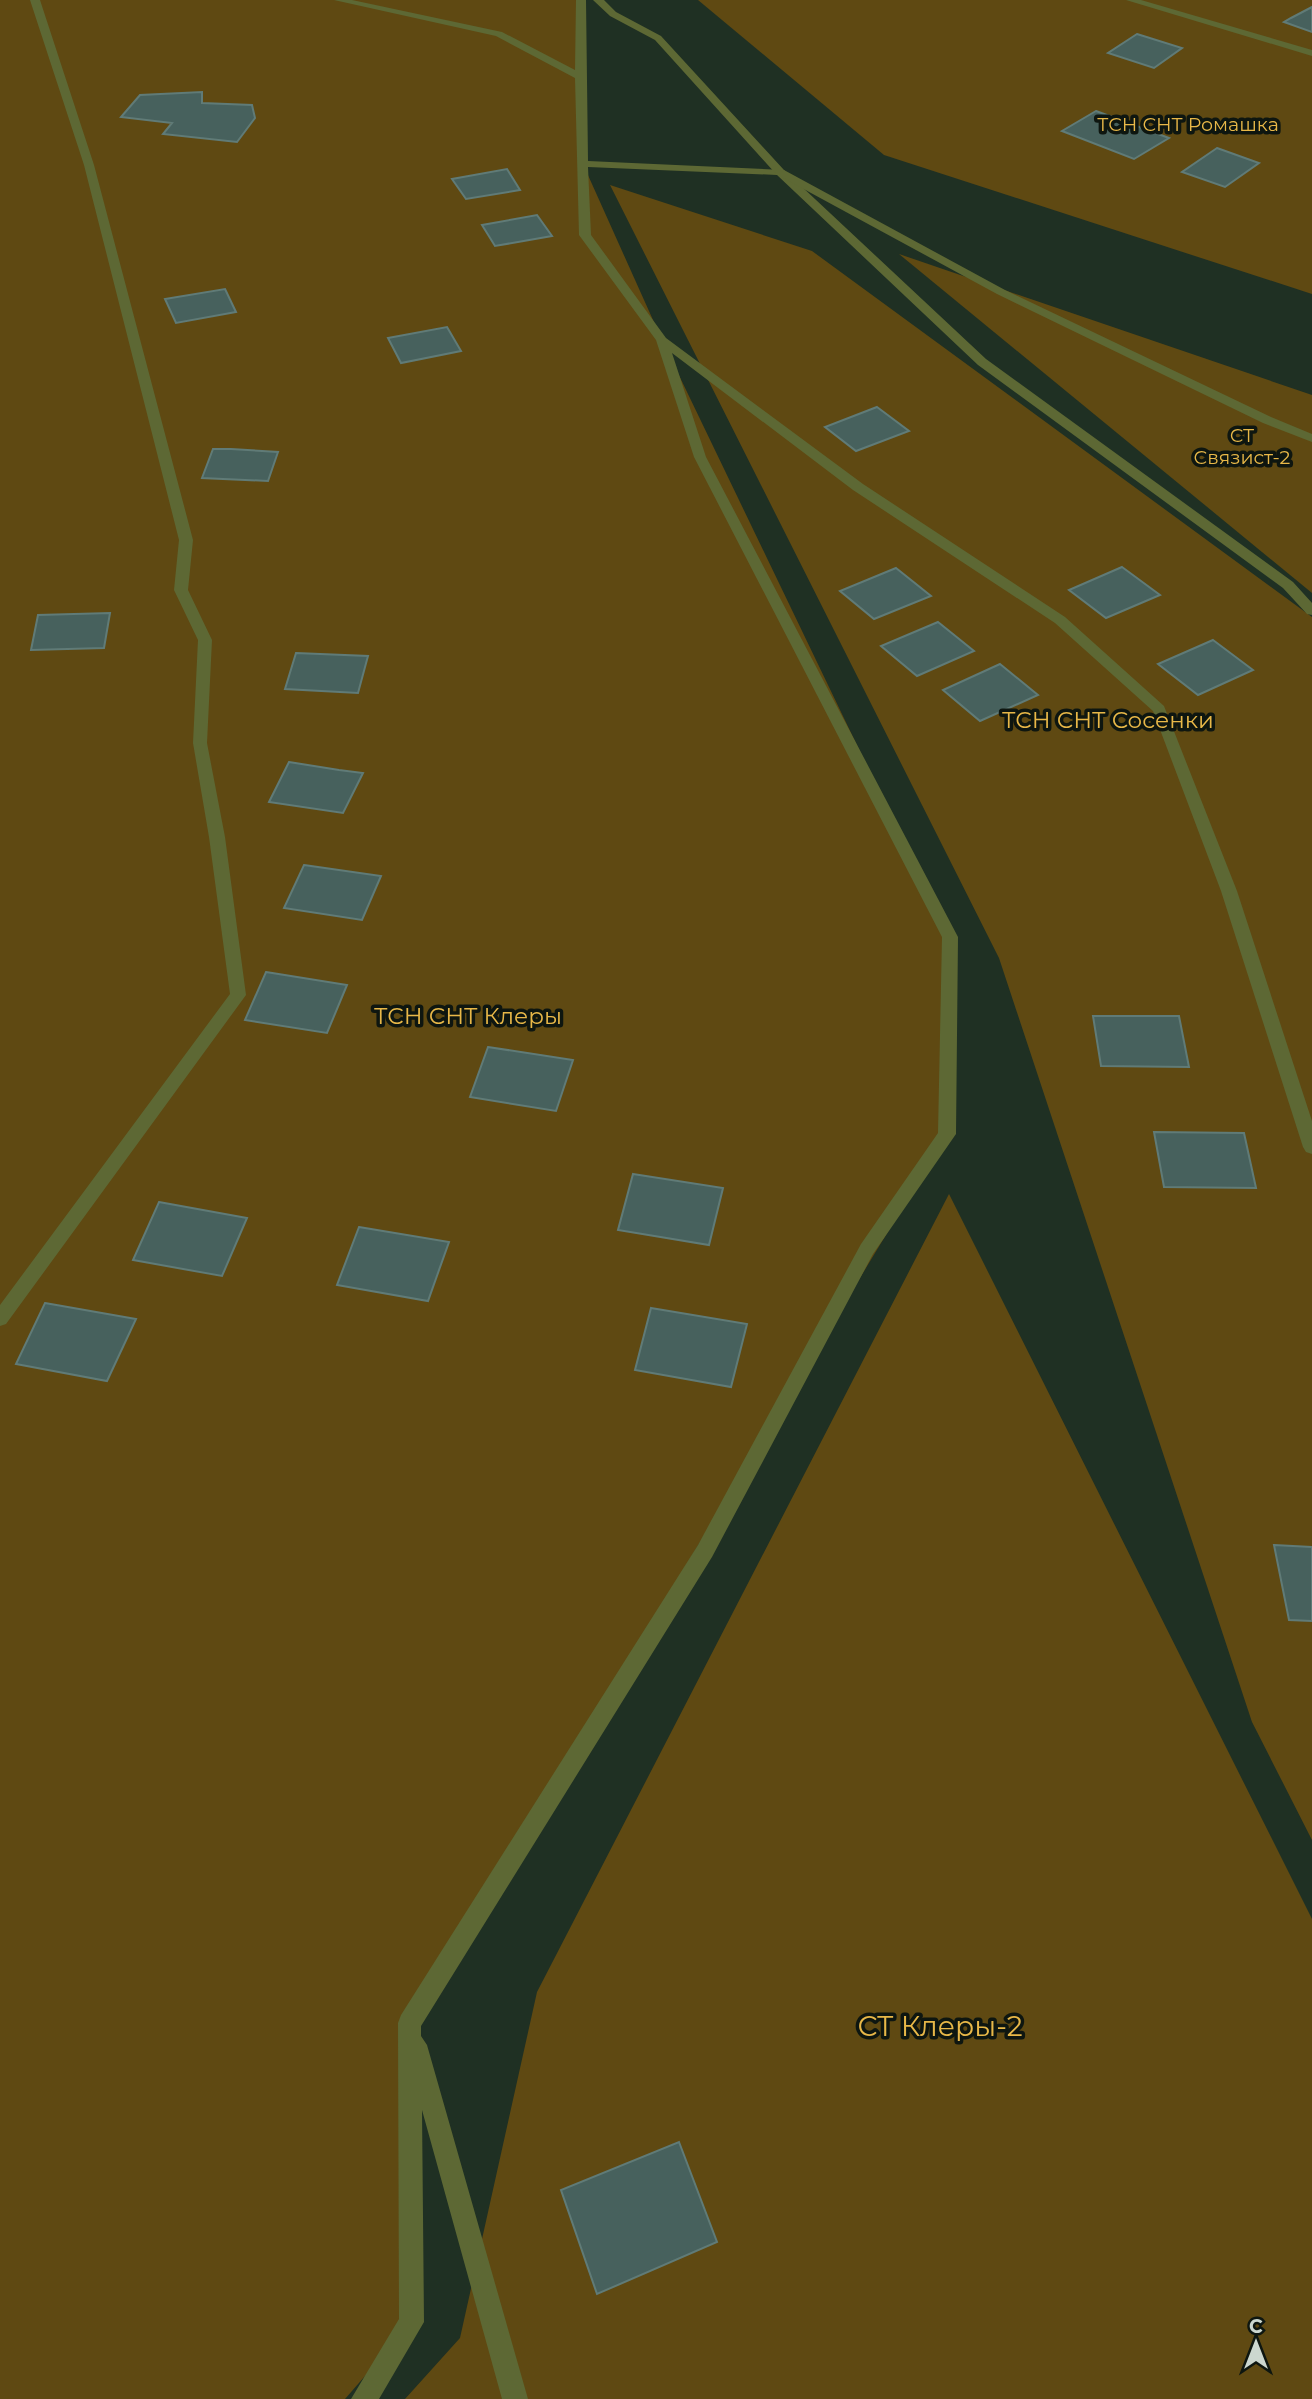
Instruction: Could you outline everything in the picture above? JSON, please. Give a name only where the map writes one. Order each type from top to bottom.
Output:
[{"type":"street","points":[[0,1320],[238,995],[217,837],[200,743],[205,640],[181,590],[186,540],[89,165],[35,0]]},
{"type":"street","points":[[339,0],[499,34],[580,77]]},
{"type":"street","points":[[581,0],[580,77],[585,235],[662,340],[858,487],[1060,620],[1159,709],[1228,891],[1312,1147]]},
{"type":"street","points":[[598,0],[613,14],[658,38],[780,172],[982,362],[1288,585],[1312,611]]},
{"type":"street","points":[[1131,0],[1312,53]]},
{"type":"street","points":[[583,164],[780,172],[1001,292],[1267,420],[1312,438]]},
{"type":"street","points":[[365,2399],[412,2322],[409,2023],[705,1551],[867,1250],[947,1134],[950,937],[700,457],[662,340]]},
{"type":"street","points":[[409,2023],[515,2399]]},
{"type":"green space","name":"ТСН СНТ Клеры","points":[[0,0],[582,0],[583,164],[662,340],[942,922],[947,1134],[409,2023],[412,2322],[345,2399],[0,2399]]},
{"type":"green space","name":"ТСН СНТ Ромашка","points":[[698,0],[1312,0],[1312,294],[884,155]]},
{"type":"green space","name":"ТСН СНТ Сосенки","points":[[610,185],[812,251],[1312,617],[1312,1840],[1252,1722],[999,958]]},
{"type":"green space","name":"СТ Связист-2","points":[[899,254],[1312,395],[1312,593]]},
{"type":"green space","name":"СТ Клеры-2","points":[[949,1194],[1312,1919],[1312,2399],[405,2399],[460,2338],[537,1992]]},
{"type":"building","points":[[1312,7],[1312,32],[1284,22],[1291,18]]},
{"type":"building","points":[[1137,34],[1182,48],[1154,68],[1108,53]]},
{"type":"building","points":[[202,92],[202,103],[252,105],[255,118],[237,142],[163,134],[172,123],[121,117],[140,95]]},
{"type":"building","points":[[1096,111],[1169,138],[1134,159],[1062,131]]},
{"type":"building","points":[[1217,148],[1259,163],[1225,187],[1182,172]]},
{"type":"building","points":[[507,169],[520,190],[466,199],[452,179]]},
{"type":"building","points":[[537,215],[552,236],[495,246],[482,225]]},
{"type":"building","points":[[225,289],[236,312],[176,323],[165,299]]},
{"type":"building","points":[[447,327],[461,351],[401,363],[388,338]]},
{"type":"building","points":[[877,407],[909,431],[856,451],[825,427]]},
{"type":"building","points":[[213,449],[278,452],[268,481],[202,478]]},
{"type":"building","points":[[1122,567],[1160,595],[1106,618],[1069,590]]},
{"type":"building","points":[[896,568],[931,596],[874,619],[840,591]]},
{"type":"building","points":[[110,613],[104,648],[31,650],[38,615]]},
{"type":"building","points":[[938,622],[974,651],[917,676],[881,646]]},
{"type":"building","points":[[1213,640],[1253,670],[1198,695],[1158,664]]},
{"type":"building","points":[[296,653],[368,656],[358,693],[285,689]]},
{"type":"building","points":[[1000,664],[1038,695],[980,721],[943,690]]},
{"type":"building","points":[[289,762],[363,773],[343,813],[269,802]]},
{"type":"building","points":[[304,865],[381,876],[362,920],[284,908]]},
{"type":"building","points":[[266,972],[347,985],[327,1033],[245,1020]]},
{"type":"building","points":[[1093,1016],[1179,1016],[1189,1067],[1101,1066]]},
{"type":"building","points":[[488,1047],[573,1060],[556,1111],[470,1097]]},
{"type":"building","points":[[1154,1132],[1244,1133],[1256,1188],[1164,1187]]},
{"type":"building","points":[[633,1174],[723,1188],[709,1245],[618,1230]]},
{"type":"building","points":[[159,1202],[247,1218],[222,1276],[133,1260]]},
{"type":"building","points":[[359,1227],[449,1242],[428,1301],[337,1285]]},
{"type":"building","points":[[45,1303],[136,1319],[107,1381],[16,1364]]},
{"type":"building","points":[[651,1308],[747,1324],[731,1387],[635,1370]]},
{"type":"building","points":[[1274,1545],[1312,1547],[1312,1621],[1289,1620]]},
{"type":"building","points":[[679,2142],[717,2242],[597,2294],[561,2190]]}]
